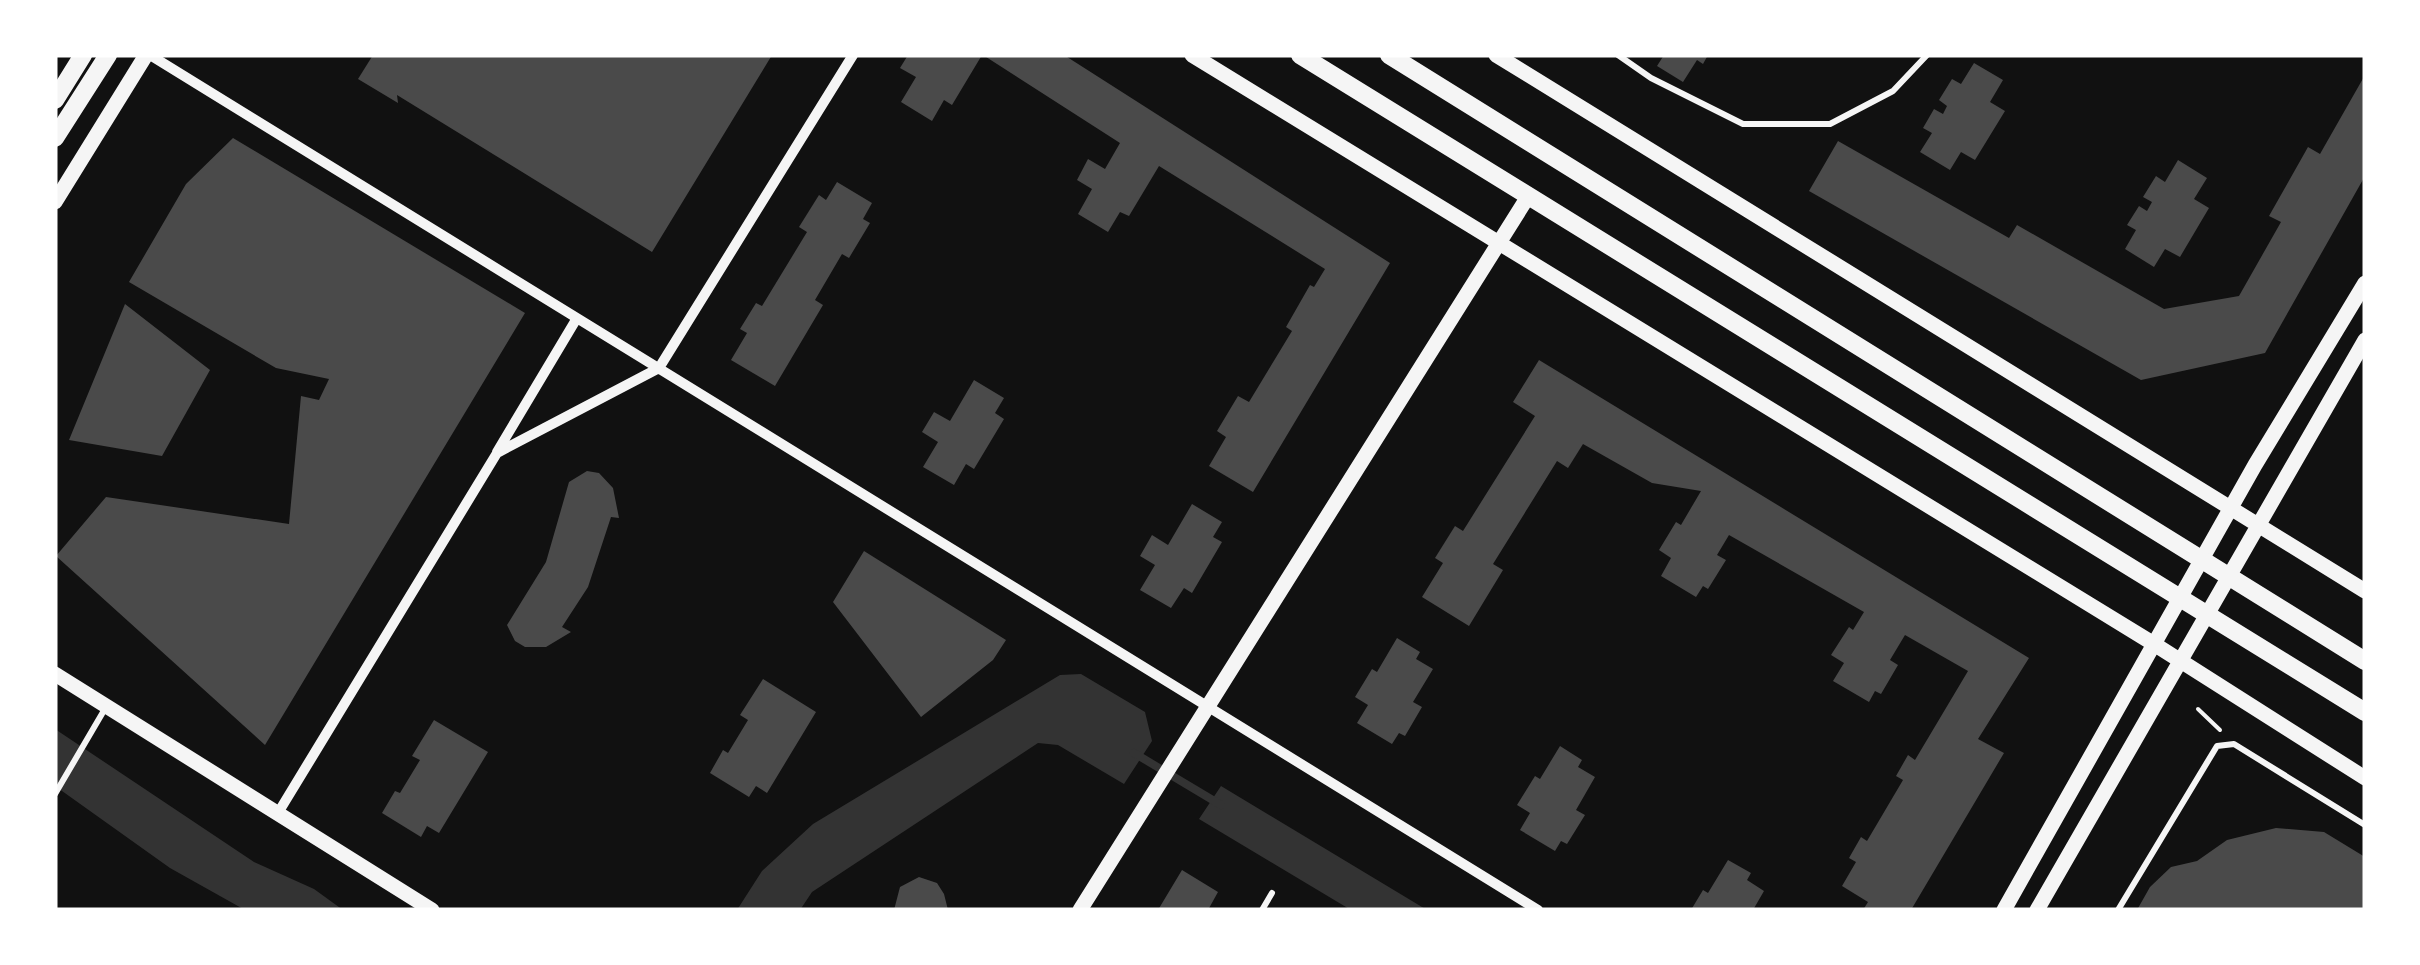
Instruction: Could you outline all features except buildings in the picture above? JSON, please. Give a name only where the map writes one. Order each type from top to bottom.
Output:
[{"type":"main road","points":[[55,100],[82,55]]},
{"type":"main road","points":[[55,138],[108,55]]},
{"type":"main road","points":[[1300,55],[2365,712]]},
{"type":"main road","points":[[1389,55],[2365,661]]},
{"type":"street","points":[[55,202],[148,55],[1538,910]]},
{"type":"street","points":[[497,453],[659,368],[853,55]]},
{"type":"street","points":[[1192,55],[2154,644],[2365,778]]},
{"type":"street","points":[[1496,55],[2365,591]]},
{"type":"street","points":[[1080,910],[1529,195]]},
{"type":"street","points":[[2004,910],[2201,560],[2365,283]]},
{"type":"street","points":[[278,814],[577,318]]},
{"type":"street","points":[[2037,910],[2365,340]]},
{"type":"street","points":[[55,674],[432,910]]},
{"type":"lane","points":[[1618,55],[1651,78],[1743,124],[1830,124],[1893,91],[1927,55]]},
{"type":"lane","points":[[55,794],[106,706]]},
{"type":"lane","points":[[2118,910],[2217,746],[2234,744],[2365,825]]},
{"type":"lane","points":[[1262,910],[1272,893]]},
{"type":"path","points":[[2198,709],[2234,744]]},
{"type":"shaded area","points":[[1081,674],[1145,712],[1152,741],[1124,784],[1058,745],[1038,743],[812,892],[800,910],[737,910],[762,871],[813,824],[1060,675]]},
{"type":"shaded area","points":[[55,729],[254,862],[314,889],[343,910],[245,910],[170,868],[55,786]]},
{"type":"shaded area","points":[[1221,786],[1427,910],[1351,910],[1199,819]]},
{"type":"waterway","points":[[1134,753],[1221,805]]}]
